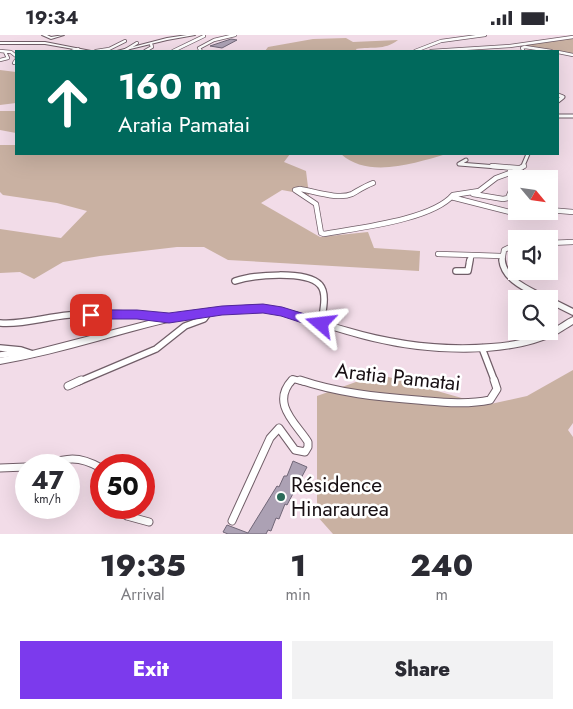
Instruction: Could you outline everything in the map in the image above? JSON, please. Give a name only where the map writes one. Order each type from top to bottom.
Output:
[{"type":"main road","points":[[44,35],[44,37],[51,38],[62,35]]},
{"type":"main road","points":[[127,50],[185,35],[193,35]]},
{"type":"main road","points":[[0,43],[45,43],[84,50]]},
{"type":"main road","points":[[0,360],[169,318],[210,312],[263,308],[282,311],[321,324],[407,346],[482,348],[514,344],[563,327],[573,319]]},
{"type":"street","points":[[200,50],[199,48],[207,42],[235,35]]},
{"type":"street","points":[[416,50],[424,45],[439,40],[485,35]]},
{"type":"street","points":[[175,50],[204,37]]},
{"type":"street","points":[[451,50],[491,48],[573,37]]},
{"type":"street","points":[[102,50],[125,41]]},
{"type":"street","points":[[126,50],[137,43]]},
{"type":"street","points":[[147,50],[152,47],[151,43]]},
{"type":"street","points":[[523,50],[522,48],[525,47],[544,50]]},
{"type":"street","points":[[0,51],[15,56]]},
{"type":"street","points":[[0,60],[8,58],[5,51]]},
{"type":"street","points":[[559,52],[573,55]]},
{"type":"street","points":[[559,115],[573,116]]},
{"type":"street","points":[[373,183],[361,187],[351,194],[342,196],[300,189],[295,190],[316,204],[322,234],[396,221],[437,206],[456,194],[484,189],[496,178],[524,167],[528,155]]},
{"type":"street","points":[[466,160],[459,164],[518,169]]},
{"type":"street","points":[[467,193],[508,199]]},
{"type":"street","points":[[451,197],[464,202],[508,212]]},
{"type":"street","points":[[558,211],[573,212]]},
{"type":"street","points":[[558,242],[572,241]]},
{"type":"street","points":[[508,246],[501,256],[506,271],[513,280],[531,290]]},
{"type":"street","points":[[438,253],[501,256]]},
{"type":"street","points":[[456,271],[468,271],[472,255]]},
{"type":"street","points":[[235,281],[250,276],[281,276],[304,279],[319,284],[323,296],[321,324]]},
{"type":"street","points":[[558,304],[573,312]]},
{"type":"street","points":[[68,386],[156,349],[185,326],[204,319],[210,312]]},
{"type":"street","points":[[0,323],[20,324],[67,315],[137,314],[169,318]]},
{"type":"street","points":[[0,348],[32,353]]},
{"type":"street","name":"Aratia Pamatai","points":[[232,521],[275,430],[279,428],[284,432],[294,450],[305,452],[308,447],[308,442],[291,420],[285,403],[284,391],[293,379],[318,387],[370,396],[452,402],[483,402],[491,400],[496,393],[497,387],[482,348]]},
{"type":"street","points":[[0,468],[15,467]]},
{"type":"street","points":[[136,519],[148,523]]},
{"type":"shaded area","points":[[346,38],[353,42],[398,40],[387,46],[356,50],[266,50],[268,47],[313,39]]},
{"type":"shaded area","points":[[573,38],[573,54],[559,52],[559,50],[518,45]]},
{"type":"shaded area","points":[[0,70],[15,72],[15,103],[0,105]]},
{"type":"shaded area","points":[[0,111],[15,111],[15,133],[0,130]]},
{"type":"shaded area","points":[[0,145],[15,145],[15,155],[289,155],[284,162],[306,171],[309,195],[282,190],[261,203],[320,237],[368,232],[374,248],[420,251],[419,271],[228,260],[204,247],[177,247],[63,262],[34,279],[20,272],[0,273],[0,229],[61,238],[87,211],[57,203],[3,195],[0,192]]},
{"type":"shaded area","points":[[342,155],[442,155],[407,165],[392,167],[365,166],[352,162]]},
{"type":"shaded area","points":[[573,370],[573,423],[568,430],[573,437],[573,534],[333,534],[317,516],[317,396],[378,374],[486,405],[527,396]]},
{"type":"building","points":[[231,39],[237,40],[222,48],[210,46]]},
{"type":"building","name":"Résidence Hinaraurea","points":[[293,461],[307,467],[287,505],[285,504],[279,519],[276,518],[271,531],[268,530],[266,534],[228,534],[223,532],[227,525],[248,533],[277,486],[279,487],[284,476],[287,476]]},
{"type":"place","name":"Résidence Hinaraurea","points":[[281,497]]},
{"type":"route","points":[[91,315],[137,314],[169,318],[263,308],[282,311],[321,324]]}]
